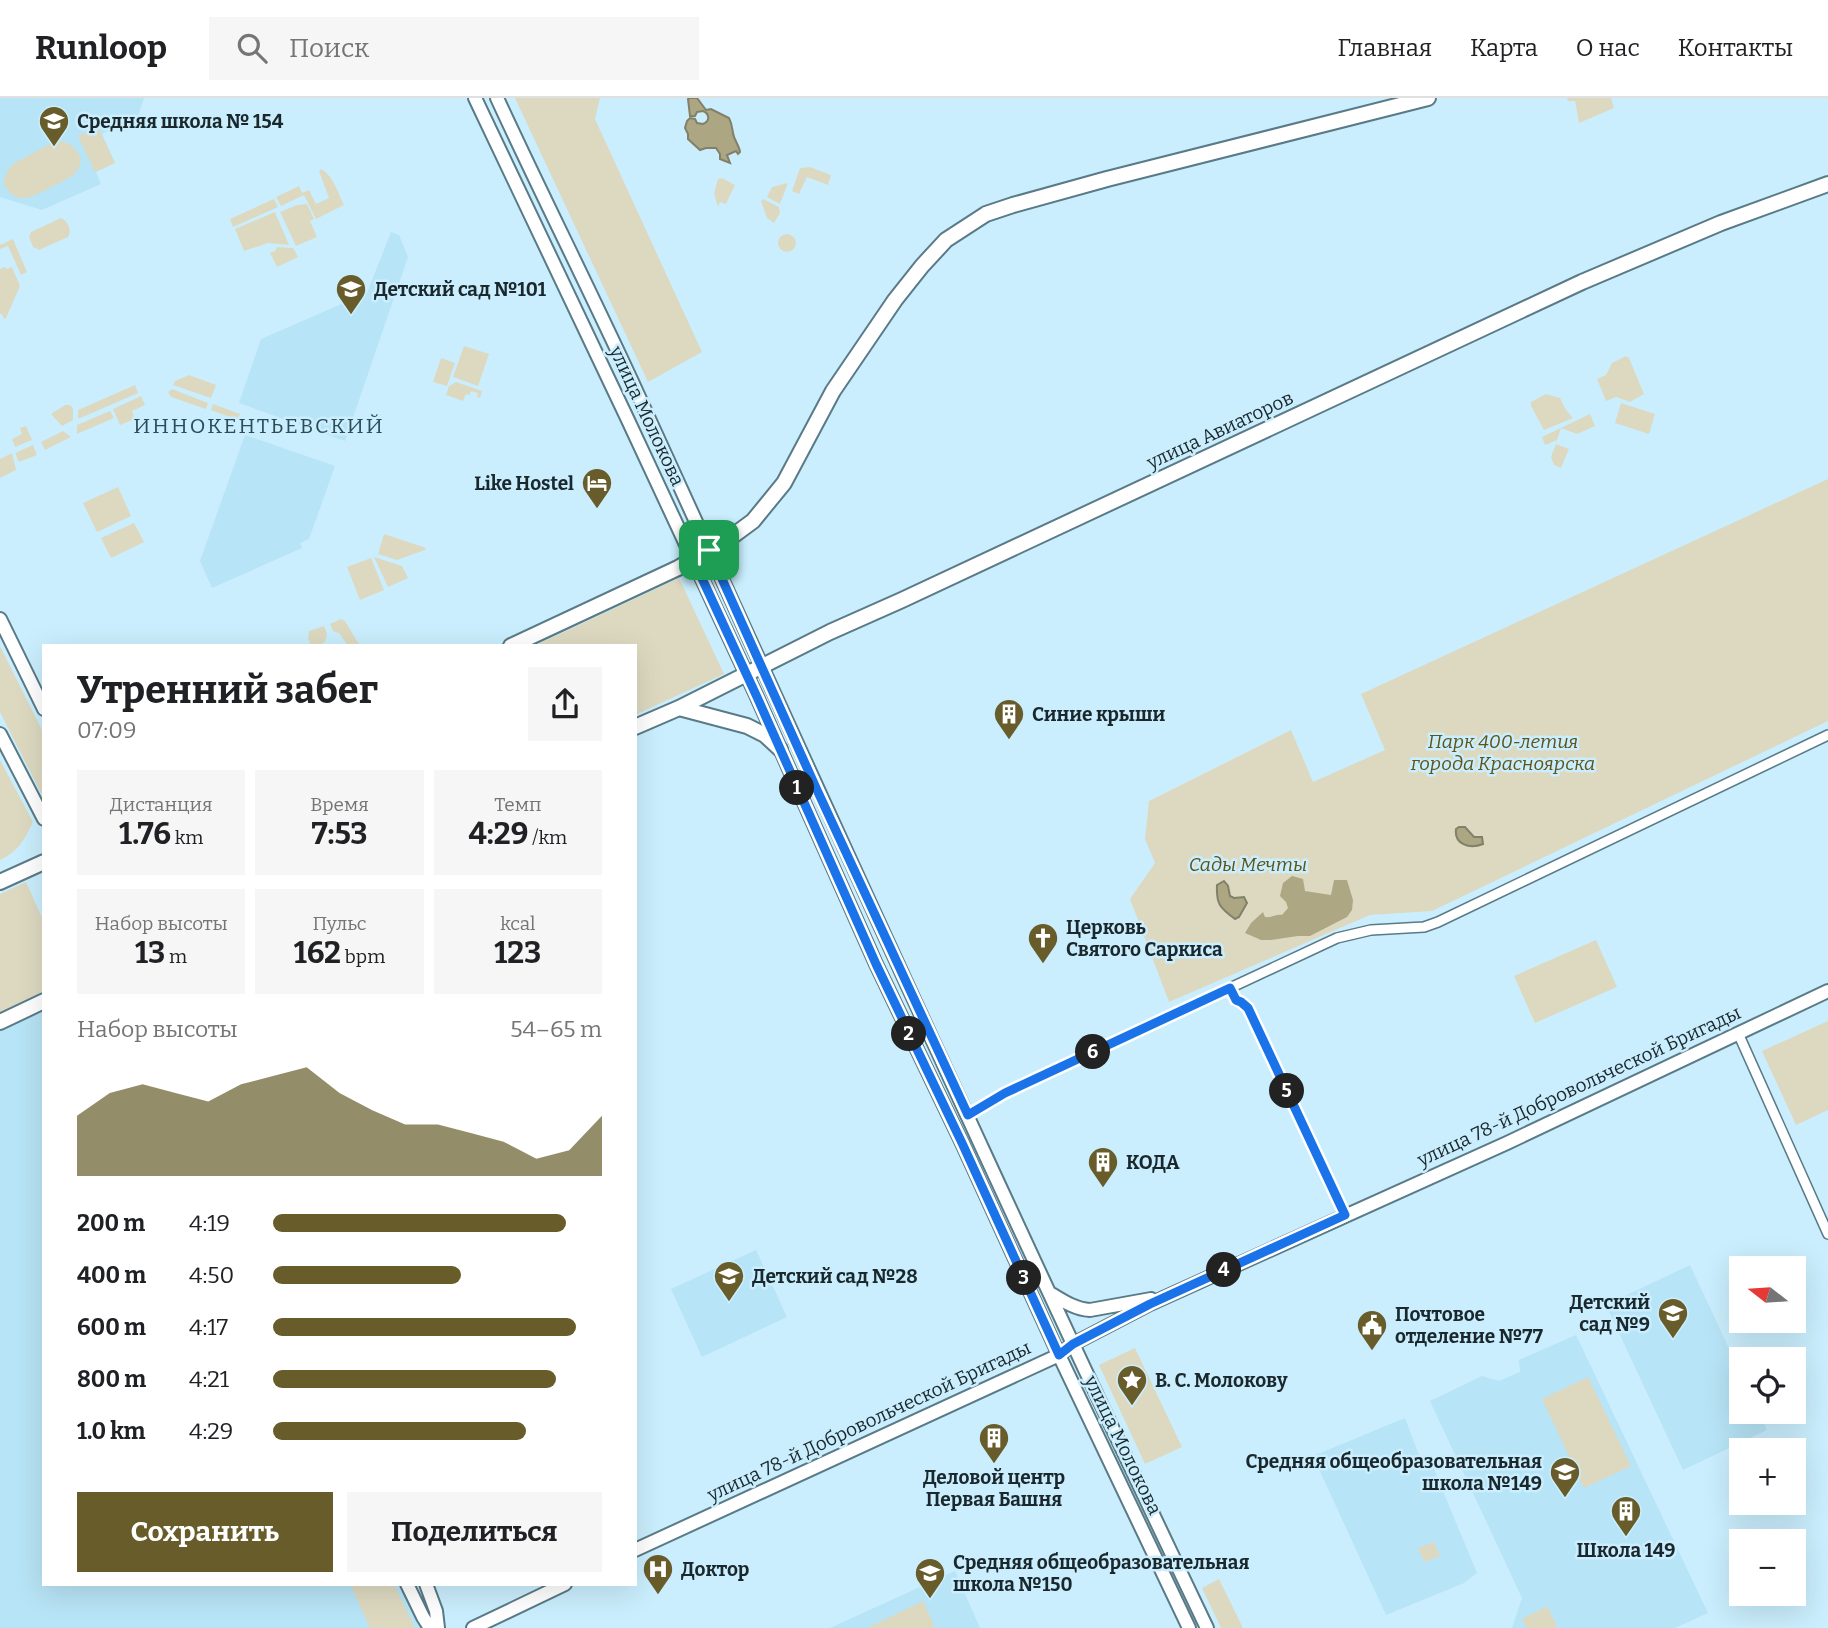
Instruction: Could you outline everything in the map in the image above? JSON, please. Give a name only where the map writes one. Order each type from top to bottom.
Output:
[{"type":"main road","points":[[515,644],[678,568],[753,521],[784,483],[832,391],[895,300],[946,240],[986,214],[1107,179],[1428,98]]},
{"type":"main road","name":"улица Авиаторов","points":[[637,726],[679,708],[830,632],[1583,282],[1721,223],[1828,184]]},
{"type":"main road","points":[[679,708],[747,726],[765,734],[780,749]]},
{"type":"main road","points":[[0,882],[42,863]]},
{"type":"main road","points":[[0,1022],[42,1002]]},
{"type":"street","name":"улица Молокова","points":[[475,98],[693,559],[876,964],[1189,1628]]},
{"type":"street","name":"улица Молокова","points":[[497,98],[605,325],[763,666],[817,790],[1207,1628]]},
{"type":"street","points":[[0,619],[42,705]]},
{"type":"street","points":[[30,682],[42,687]]},
{"type":"street","points":[[0,734],[42,815]]},
{"type":"street","points":[[968,1115],[1005,1093],[1337,938],[1371,930],[1424,927],[1438,922],[1828,736]]},
{"type":"street","points":[[1230,988],[1236,1000],[1248,1008],[1345,1215]]},
{"type":"street","name":"улица 78-й Добровольческой Бригады","points":[[637,1549],[1059,1355],[1073,1344],[1169,1296],[1507,1143],[1828,991]]},
{"type":"street","points":[[1738,1032],[1828,1234]]},
{"type":"street","points":[[1050,1293],[1072,1306],[1090,1310],[1169,1296]]},
{"type":"street","points":[[408,1586],[430,1628]]},
{"type":"street","points":[[426,1586],[436,1611],[438,1628]]},
{"type":"street","points":[[473,1628],[561,1586]]},
{"type":"shaded area","name":"Средняя школа № 154","points":[[0,98],[144,98],[138,116],[102,134],[115,163],[96,172],[101,184],[42,210],[0,197]]},
{"type":"shaded area","points":[[690,98],[697,98],[706,110],[711,109],[729,118],[740,152],[727,155],[730,163],[720,159],[716,148],[700,150],[688,139],[685,128],[687,121],[690,118],[703,124],[708,118],[703,111],[690,116]]},
{"type":"shaded area","name":"Детский сад №101","points":[[391,232],[399,235],[408,257],[345,441],[239,403],[261,339],[367,293]]},
{"type":"shaded area","points":[[245,435],[335,466],[309,539],[300,543],[302,548],[212,588],[200,561]]},
{"type":"shaded area","points":[[1459,827],[1465,827],[1474,837],[1482,837],[1483,844],[1468,846],[1460,842],[1456,834]]},
{"type":"shaded area","points":[[1292,876],[1303,879],[1305,891],[1331,895],[1334,880],[1347,880],[1353,900],[1352,910],[1347,917],[1310,936],[1261,940],[1245,933],[1263,912],[1265,917],[1270,917],[1282,915],[1288,908],[1280,896],[1283,883]]},
{"type":"shaded area","points":[[1224,881],[1230,896],[1244,897],[1247,903],[1235,919],[1218,901],[1217,885]]},
{"type":"shaded area","points":[[42,1002],[42,1586],[408,1586],[430,1628],[0,1628],[0,1022]]},
{"type":"shaded area","name":"Детский сад №28","points":[[756,1250],[787,1317],[702,1357],[671,1289]]},
{"type":"shaded area","name":"Детский сад №9","points":[[1690,1265],[1729,1348],[1729,1424],[1764,1424],[1767,1430],[1750,1438],[1729,1438],[1729,1448],[1683,1470],[1606,1305]]},
{"type":"shaded area","name":"Средняя общеобразовательная школа №149","points":[[1576,1335],[1708,1613],[1675,1628],[1512,1628],[1522,1598],[1430,1401],[1482,1376],[1499,1381],[1520,1372],[1519,1360]]},
{"type":"shaded area","points":[[1405,1418],[1420,1458],[1428,1455],[1477,1573],[1464,1583],[1386,1615],[1313,1456]]},
{"type":"shaded area","name":"Средняя общеобразовательная школа №150","points":[[955,1571],[980,1628],[830,1628]]},
{"type":"green space","points":[[515,98],[600,98],[595,119],[702,352],[648,382]]},
{"type":"green space","points":[[1567,98],[1611,98],[1614,108],[1579,123],[1575,101],[1568,101]]},
{"type":"green space","points":[[98,127],[115,163],[95,172],[78,136]]},
{"type":"green space","points":[[55,141],[67,143],[77,151],[80,161],[75,173],[32,196],[14,196],[4,184],[9,168]]},
{"type":"green space","points":[[810,167],[831,175],[828,185],[807,177],[799,194],[792,191],[800,168]]},
{"type":"green space","points":[[321,169],[332,180],[344,205],[316,219],[304,195],[281,206],[276,197],[299,186],[302,193],[309,190],[316,204],[329,198],[319,171]]},
{"type":"green space","points":[[722,178],[735,185],[726,204],[720,202],[718,207],[714,193],[718,179]]},
{"type":"green space","points":[[788,183],[780,204],[767,197],[772,187]]},
{"type":"green space","points":[[274,199],[278,207],[233,227],[230,219]]},
{"type":"green space","points":[[763,199],[779,207],[780,213],[774,223],[767,218],[761,201]]},
{"type":"green space","points":[[307,204],[314,219],[310,221],[317,237],[296,246],[280,212]]},
{"type":"green space","points":[[275,212],[289,245],[268,243],[244,251],[235,229]]},
{"type":"green space","points":[[61,218],[69,226],[68,237],[39,250],[33,247],[29,237],[31,232]]},
{"type":"green space","points":[[787,234],[793,237],[796,243],[793,249],[787,252],[781,249],[778,243],[781,237]]},
{"type":"green space","points":[[13,239],[27,272],[21,275],[8,246],[0,249],[0,245]]},
{"type":"green space","points":[[277,247],[293,248],[298,257],[277,267],[270,253]]},
{"type":"green space","points":[[12,267],[20,286],[4,319],[0,314],[0,269]]},
{"type":"green space","points":[[464,346],[489,354],[478,386],[453,377]]},
{"type":"green space","points":[[1626,356],[1644,394],[1630,402],[1616,397],[1606,401],[1597,379],[1606,375],[1612,363]]},
{"type":"green space","points":[[441,358],[455,363],[447,386],[433,382]]},
{"type":"green space","points":[[189,375],[216,385],[211,398],[173,385],[175,381]]},
{"type":"green space","points":[[456,382],[482,391],[480,398],[477,397],[478,393],[471,391],[463,401],[446,395],[449,386]]},
{"type":"green space","points":[[135,385],[138,393],[78,419],[78,410]]},
{"type":"green space","points":[[172,389],[208,403],[206,409],[171,397],[168,392]]},
{"type":"green space","points":[[1546,394],[1560,398],[1573,418],[1544,430],[1531,402]]},
{"type":"green space","points":[[141,396],[145,405],[132,411],[135,419],[120,425],[113,409]]},
{"type":"green space","points":[[1621,403],[1655,414],[1649,434],[1615,423]]},
{"type":"green space","points":[[213,404],[240,414],[238,420],[211,410]]},
{"type":"green space","points":[[65,405],[73,408],[73,420],[62,426],[51,414]]},
{"type":"green space","points":[[110,411],[114,418],[77,434],[77,425]]},
{"type":"green space","points":[[1590,414],[1595,426],[1577,434],[1561,428],[1557,440],[1545,445],[1542,437]]},
{"type":"green space","points":[[26,426],[32,440],[15,447],[12,439],[22,434],[20,428]]},
{"type":"green space","points":[[63,431],[71,437],[45,450],[41,442]]},
{"type":"green space","points":[[1556,444],[1569,449],[1561,468],[1554,465],[1551,457]]},
{"type":"green space","points":[[33,445],[37,455],[19,462],[15,453]]},
{"type":"green space","points":[[12,453],[16,470],[0,478],[0,459]]},
{"type":"green space","name":"Парк 400-летия города Красноярска","points":[[1828,479],[1828,721],[1432,911],[1370,915],[1169,1002],[1130,899],[1155,863],[1145,839],[1149,801],[1291,730],[1313,782],[1385,750],[1361,694]]},
{"type":"green space","points":[[118,487],[131,516],[97,532],[83,503]]},
{"type":"green space","points":[[134,523],[144,542],[111,558],[101,538]]},
{"type":"green space","points":[[384,534],[426,548],[397,560],[378,554]]},
{"type":"green space","points":[[374,557],[402,566],[408,578],[388,587]]},
{"type":"green space","points":[[371,558],[384,590],[360,600],[347,567]]},
{"type":"green space","points":[[679,578],[724,674],[637,714],[637,644],[538,644]]},
{"type":"green space","points":[[341,619],[345,621],[359,644],[347,644],[339,633],[333,631],[330,624]]},
{"type":"green space","points":[[324,626],[327,634],[325,642],[310,644],[309,631]]},
{"type":"green space","points":[[0,646],[42,730],[42,795],[0,712]]},
{"type":"green space","points":[[0,760],[33,822],[20,844],[0,860]]},
{"type":"green space","points":[[26,882],[42,918],[42,992],[0,1012],[0,894]]},
{"type":"green space","points":[[1596,940],[1617,987],[1535,1023],[1514,976]]},
{"type":"green space","points":[[1828,1021],[1828,1110],[1796,1125],[1762,1051]]},
{"type":"green space","points":[[1135,1348],[1182,1447],[1145,1464],[1099,1365]]},
{"type":"green space","points":[[1588,1377],[1631,1466],[1584,1488],[1542,1399]]},
{"type":"green space","points":[[1434,1542],[1440,1556],[1424,1562],[1418,1548]]},
{"type":"green space","points":[[1219,1579],[1243,1628],[1221,1628],[1202,1588]]},
{"type":"green space","points":[[351,1586],[395,1586],[415,1628],[370,1628]]},
{"type":"green space","points":[[923,1601],[935,1628],[867,1628]]},
{"type":"green space","points":[[1547,1606],[1558,1628],[1527,1628],[1522,1619]]},
{"type":"place","name":"Средняя школа № 154","points":[[54,148]]},
{"type":"place","name":"Детский сад №101","points":[[351,316]]},
{"type":"place","name":"Like Hostel","points":[[597,510]]},
{"type":"place","name":"Синие крыши","points":[[1009,741]]},
{"type":"place","name":"Церковь Святого Саркиса","points":[[1043,965]]},
{"type":"place","name":"КОДА","points":[[1103,1189]]},
{"type":"place","name":"Детский сад №28","points":[[729,1303]]},
{"type":"place","name":"Детский сад №9","points":[[1673,1340]]},
{"type":"place","name":"Почтовое отделение №77","points":[[1372,1352]]},
{"type":"place","name":"В. С. Молокову","points":[[1132,1407]]},
{"type":"place","name":"Деловой центр Первая Башня","points":[[994,1465]]},
{"type":"place","name":"Средняя общеобразовательная школа №149","points":[[1565,1499]]},
{"type":"place","name":"Школа 149","points":[[1626,1538]]},
{"type":"place","name":"Доктор","points":[[658,1596]]},
{"type":"place","name":"Средняя общеобразовательная школа №150","points":[[930,1600]]},
{"type":"district","name":"ИННОКЕНТЬЕВСКИЙ","points":[[259,426]]},
{"type":"route","points":[[709,550],[968,1115],[1005,1093],[1230,988],[1236,1000],[1248,1008],[1345,1215],[1150,1304],[1073,1344],[1059,1355],[876,964],[693,559],[709,550]]},
{"type":"park label","name":"Сады Мечты","points":[[1248,864]]}]
